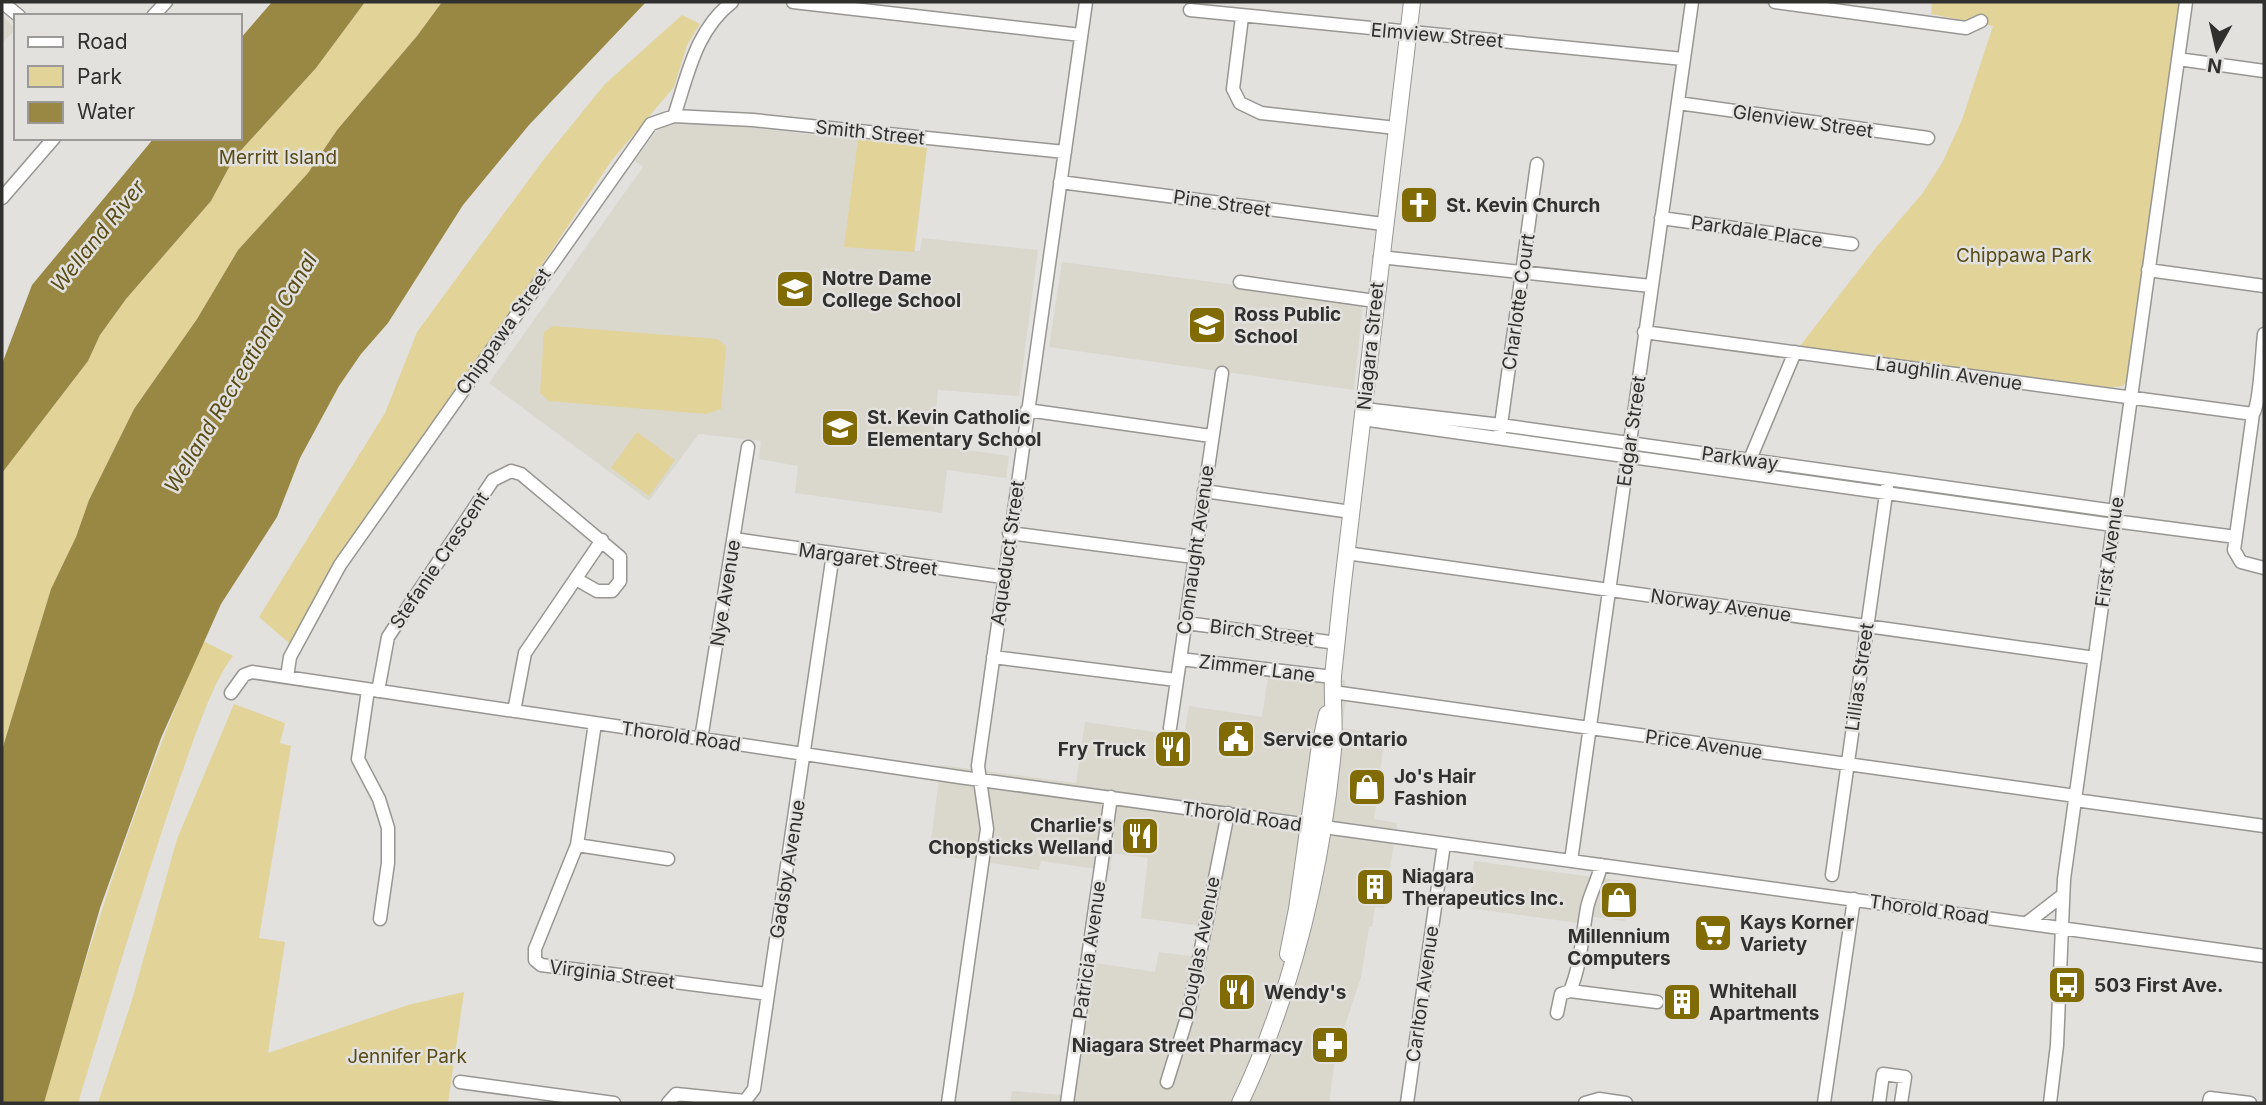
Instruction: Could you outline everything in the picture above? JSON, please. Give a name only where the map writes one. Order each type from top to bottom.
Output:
[{"type":"main road","name":"Niagara Street","points":[[1240,1103],[1260,1058],[1289,975],[1288,949],[1316,826],[1320,745],[1333,685],[1383,224],[1412,2]]},
{"type":"street","points":[[2,2],[17,14]]},
{"type":"street","points":[[674,116],[694,51],[723,9],[732,2]]},
{"type":"street","points":[[793,2],[1081,35]]},
{"type":"street","name":"Aqueduct Street","points":[[948,1103],[986,842],[987,814],[978,766],[1086,2]]},
{"type":"street","name":"Edgar Street","points":[[1571,861],[1692,2]]},
{"type":"street","points":[[1775,2],[1966,28],[1980,21]]},
{"type":"street","name":"First Avenue","points":[[2050,1103],[2063,895],[2186,2]]},
{"type":"street","name":"Elmview Street","points":[[1190,10],[1684,59]]},
{"type":"street","points":[[1242,17],[1234,82],[1236,98],[1261,113],[1396,128]]},
{"type":"street","points":[[2178,59],[2264,71]]},
{"type":"street","name":"Glenview Street","points":[[1678,103],[1928,138]]},
{"type":"street","name":"Smith Street","points":[[674,116],[752,120],[1065,152]]},
{"type":"street","name":"Chippawa Street","points":[[287,677],[290,657],[314,609],[370,519],[610,181],[631,157],[636,143],[651,124],[674,116]]},
{"type":"street","points":[[2,198],[52,140]]},
{"type":"street","name":"Charlotte Court","points":[[1499,439],[1537,164]]},
{"type":"street","name":"Pine Street","points":[[1060,182],[1383,224]]},
{"type":"street","name":"Parkdale Place","points":[[1661,218],[1852,244]]},
{"type":"street","points":[[1380,257],[1651,286]]},
{"type":"street","points":[[2148,270],[2264,286]]},
{"type":"street","points":[[1240,282],[1375,301]]},
{"type":"street","name":"Laughlin Avenue","points":[[1644,332],[2130,397],[2258,410]]},
{"type":"street","points":[[2264,334],[2257,388],[2258,410],[2234,550],[2239,560],[2264,568]]},
{"type":"street","points":[[1746,474],[1749,459],[1795,352]]},
{"type":"street","name":"Connaught Avenue","points":[[1170,728],[1210,436],[1222,373]]},
{"type":"street","points":[[1027,410],[1210,436]]},
{"type":"street","name":"Parkway","points":[[1363,414],[1501,425],[1749,459],[1994,508],[2114,519],[2235,537]]},
{"type":"street","name":"Parkway","points":[[1363,414],[1499,439],[1746,474],[1996,494],[2114,519]]},
{"type":"street","name":"Nye Avenue","points":[[701,739],[748,447]]},
{"type":"street","name":"Stefanie Crescent","points":[[373,690],[388,637],[493,480],[511,471],[521,474],[617,553],[622,563],[615,590],[603,593],[576,579]]},
{"type":"street","name":"Lillias Street","points":[[1832,875],[1887,486]]},
{"type":"street","points":[[1204,491],[1351,512]]},
{"type":"street","points":[[1994,508],[1996,494]]},
{"type":"street","points":[[1009,533],[1194,557]]},
{"type":"street","name":"Margaret Street","points":[[734,539],[1003,577]]},
{"type":"street","points":[[514,711],[525,653],[602,540]]},
{"type":"street","name":"Norway Avenue","points":[[1346,553],[2095,658]]},
{"type":"street","name":"Gadsby Avenue","points":[[668,1103],[676,1094],[745,1101],[754,1090],[833,554]]},
{"type":"street","name":"Birch Street","points":[[1185,623],[1337,642]]},
{"type":"street","points":[[993,657],[1176,680]]},
{"type":"street","name":"Zimmer Lane","points":[[1180,659],[1333,685]]},
{"type":"street","name":"Thorold Road","points":[[231,693],[248,672],[287,677],[981,780],[2264,956]]},
{"type":"street","name":"Price Avenue","points":[[1333,685],[1589,727],[2264,826]]},
{"type":"street","points":[[373,690],[358,759],[376,793],[388,828],[388,863],[380,919]]},
{"type":"street","name":"Virginia Street","points":[[595,723],[577,845],[535,950],[535,960],[541,965],[768,994]]},
{"type":"street","name":"Patricia Avenue","points":[[1068,1103],[1111,797]]},
{"type":"street","name":"Douglas Avenue","points":[[1167,1082],[1188,1014],[1228,813]]},
{"type":"street","name":"Carlton Avenue","points":[[1407,1103],[1444,844]]},
{"type":"street","points":[[577,845],[668,859]]},
{"type":"street","points":[[1570,991],[1577,975],[1588,904],[1598,884],[1601,865]]},
{"type":"street","points":[[2028,922],[2063,895]]},
{"type":"street","points":[[1824,1103],[1854,899]]},
{"type":"street","points":[[1557,1013],[1561,995],[1570,991],[1657,1002]]},
{"type":"street","points":[[1879,1103],[1883,1074],[1905,1077],[1901,1103]]},
{"type":"street","points":[[460,1082],[614,1103]]},
{"type":"street","points":[[2209,1103],[2210,1098],[2250,1103]]},
{"type":"street","points":[[1585,1103],[1599,1099],[1626,1103]]},
{"type":"shaded area","points":[[2,15],[14,27],[14,31],[2,43]]},
{"type":"shaded area","name":"Notre Dame College School","points":[[687,120],[927,148],[915,251],[920,251],[922,238],[1038,250],[1019,396],[938,390],[933,445],[1009,456],[1006,478],[947,470],[942,513],[795,493],[798,466],[759,459],[761,441],[699,434],[649,501],[489,383],[643,167],[635,161],[655,133],[663,125]]},
{"type":"shaded area","name":"Ross Public School","points":[[1062,262],[1363,302],[1354,390],[1049,347]]},
{"type":"shaded area","points":[[1269,670],[1345,680],[1346,701],[1342,728],[1385,735],[1374,819],[1397,823],[1384,908],[1375,907],[1372,927],[1369,927],[1361,977],[1336,1053],[1329,1103],[1010,1103],[1012,1091],[1062,1095],[1082,961],[1155,972],[1159,952],[1196,957],[1201,926],[1141,918],[1148,858],[1112,853],[1110,871],[1041,861],[1039,870],[929,854],[941,765],[1076,783],[1085,722],[1184,736],[1189,706],[1262,717]]},
{"type":"shaded area","points":[[1474,861],[1631,882],[1625,921],[1579,915],[1578,923],[1469,908]]},
{"type":"green space","name":"Merritt Island","points":[[365,2],[442,2],[417,36],[337,130],[308,173],[238,250],[197,319],[134,409],[89,500],[76,537],[51,589],[2,750],[2,473],[88,361],[100,335],[126,299],[211,201],[234,158],[316,68]]},
{"type":"green space","name":"Chippawa Park","points":[[1932,2],[2180,2],[2126,382],[2123,386],[2106,388],[1800,346],[1878,245],[1922,194],[1942,163],[1962,120],[1993,26],[1931,14]]},
{"type":"green space","points":[[682,15],[700,24],[687,45],[674,87],[612,160],[289,643],[259,617],[385,413],[417,332],[544,159],[605,84]]},
{"type":"green space","points":[[858,139],[927,148],[914,252],[844,247]]},
{"type":"green space","points":[[553,326],[717,339],[726,346],[721,409],[706,414],[549,401],[540,393],[544,332]]},
{"type":"green space","points":[[637,432],[675,460],[649,496],[611,468]]},
{"type":"green space","points":[[203,641],[233,656],[210,698],[180,778],[78,1103],[44,1103],[78,985],[116,869],[157,755]]},
{"type":"green space","name":"Jennifer Park","points":[[234,704],[285,723],[280,743],[291,746],[259,938],[285,942],[268,1053],[408,1005],[464,992],[448,1103],[98,1103],[132,1000],[177,839]]},
{"type":"water","name":"Welland River","points":[[272,2],[365,2],[316,68],[234,158],[211,201],[126,299],[100,335],[88,361],[2,473],[2,364],[32,285],[152,140],[242,140],[242,37]]},
{"type":"water","name":"Welland Recreational Canal","points":[[442,2],[646,2],[529,125],[463,205],[388,323],[361,354],[339,386],[300,458],[277,517],[221,604],[161,738],[100,908],[44,1103],[2,1103],[2,750],[51,589],[76,537],[89,500],[134,409],[197,319],[238,250],[308,173],[337,130],[417,36]]},
{"type":"place","name":"St. Kevin Church","points":[[1419,205]]},
{"type":"place","name":"Notre Dame College School","points":[[795,289]]},
{"type":"place","name":"Ross Public School","points":[[1207,325]]},
{"type":"place","name":"St. Kevin Catholic Elementary School","points":[[840,428]]},
{"type":"place","name":"Service Ontario","points":[[1236,739]]},
{"type":"place","name":"Fry Truck","points":[[1173,749]]},
{"type":"place","name":"Jo's Hair Fashion","points":[[1367,787]]},
{"type":"place","name":"Charlie's Chopsticks Welland","points":[[1140,836]]},
{"type":"place","name":"Niagara Therapeutics Inc.","points":[[1375,887]]},
{"type":"place","name":"Millennium Computers","points":[[1619,900]]},
{"type":"place","name":"Kays Korner Variety","points":[[1713,933]]},
{"type":"place","name":"503 First Ave.","points":[[2067,985]]},
{"type":"place","name":"Wendy's","points":[[1237,992]]},
{"type":"place","name":"Whitehall Apartments","points":[[1682,1002]]},
{"type":"place","name":"Niagara Street Pharmacy","points":[[1330,1045]]}]
